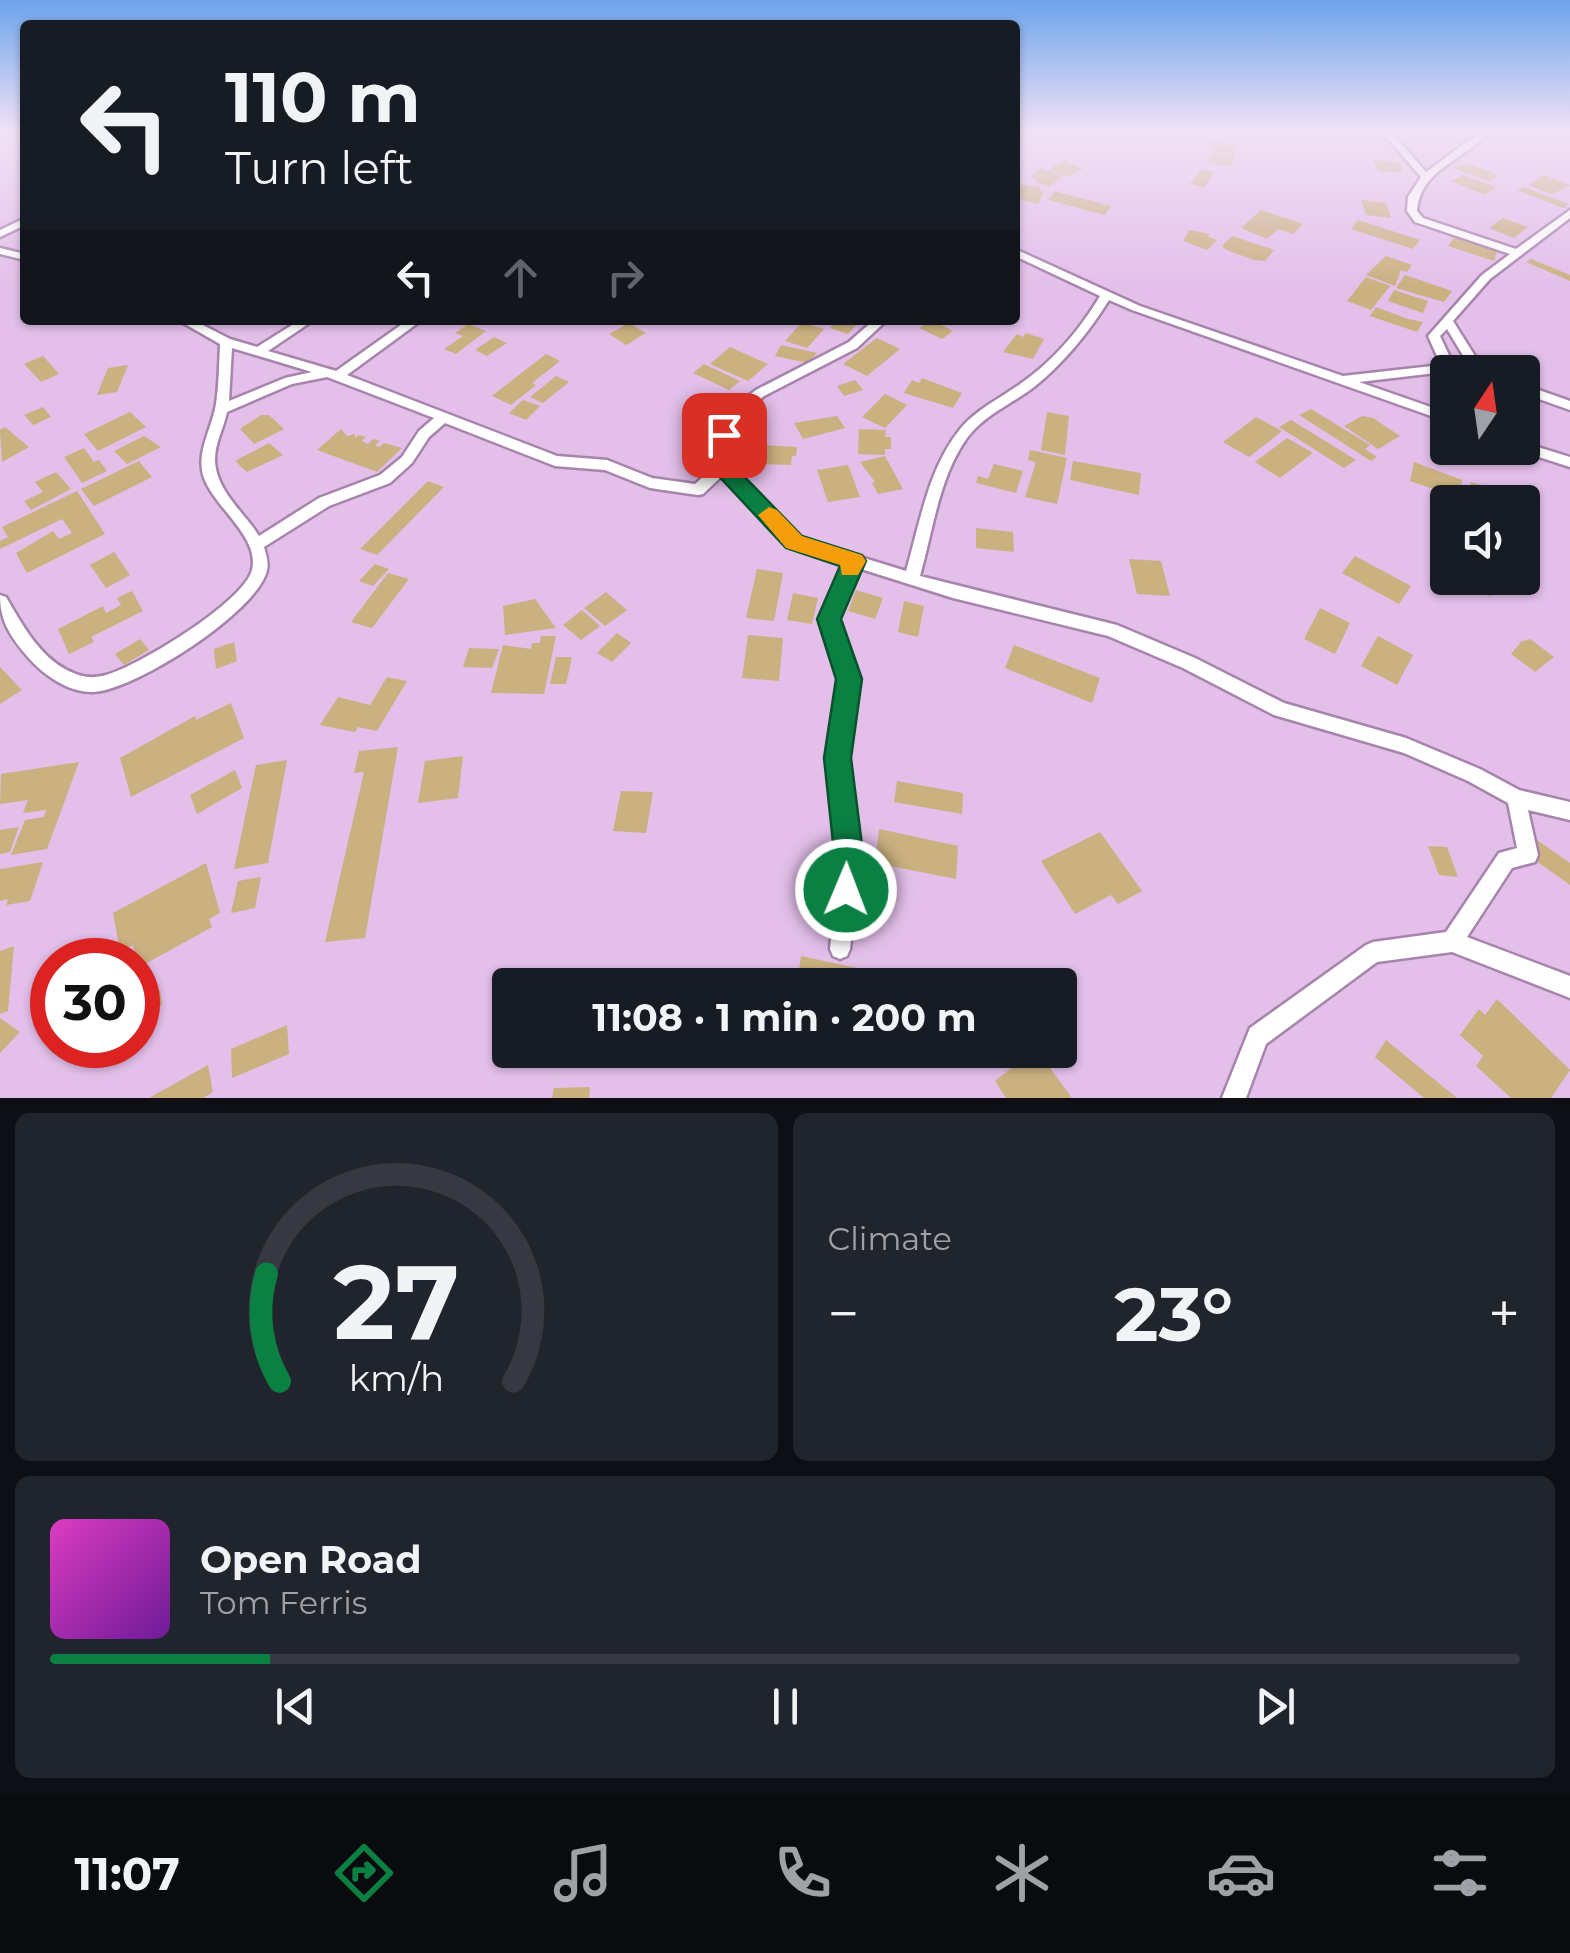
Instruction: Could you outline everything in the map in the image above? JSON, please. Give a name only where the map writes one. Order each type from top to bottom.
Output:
[{"type":"street","points":[[1420,184],[1412,202],[1418,220],[1515,252]]},
{"type":"street","points":[[1444,355],[1434,336],[1449,323],[1472,291],[1515,252],[1570,213]]},
{"type":"street","points":[[1020,254],[1154,315],[1430,412]]},
{"type":"street","points":[[912,578],[944,468],[965,431],[1002,400],[1033,381],[1094,319],[1107,294]]},
{"type":"street","points":[[1449,323],[1469,355]]},
{"type":"street","points":[[194,325],[226,342],[332,375],[555,461],[607,466],[671,488],[698,490],[723,466],[724,435],[744,406],[852,346],[875,325]]},
{"type":"street","points":[[256,352],[300,325]]},
{"type":"street","points":[[222,408],[289,381],[332,375],[408,325]]},
{"type":"street","points":[[0,601],[44,668],[94,686],[121,677],[224,617],[249,592],[260,569],[256,546],[244,522],[214,488],[208,461],[222,408],[226,342]]},
{"type":"street","points":[[1337,380],[1430,370]]},
{"type":"street","points":[[1540,395],[1570,406]]},
{"type":"street","points":[[256,546],[324,502],[384,479],[407,460],[424,434],[442,418]]},
{"type":"street","points":[[1540,453],[1570,462]]},
{"type":"street","points":[[723,466],[794,542],[953,592],[1111,630],[1188,662],[1280,710],[1406,746],[1516,798],[1570,811]]},
{"type":"street","points":[[840,949],[850,861],[838,758],[849,679],[829,619],[854,561]]},
{"type":"street","points":[[1452,942],[1506,860],[1528,855],[1516,798]]},
{"type":"street","points":[[1234,1098],[1258,1036],[1372,952],[1452,942],[1570,987]]},
{"type":"building","points":[[1459,184],[1496,187],[1485,195]]},
{"type":"building","points":[[1568,184],[1570,186],[1552,194],[1528,185]]},
{"type":"building","points":[[1020,185],[1041,187],[1039,191],[1044,191],[1038,204],[1020,200]]},
{"type":"building","points":[[1523,187],[1569,204],[1563,208],[1517,190]]},
{"type":"building","points":[[1055,191],[1111,206],[1105,215],[1048,200]]},
{"type":"building","points":[[1361,200],[1386,203],[1391,218],[1366,215]]},
{"type":"building","points":[[1261,210],[1303,224],[1293,234],[1278,229],[1267,239],[1241,228]]},
{"type":"building","points":[[1503,218],[1528,227],[1514,238],[1489,228]]},
{"type":"building","points":[[1358,220],[1420,240],[1413,249],[1351,229]]},
{"type":"building","points":[[1189,230],[1210,234],[1207,236],[1217,240],[1207,250],[1183,241]]},
{"type":"building","points":[[1232,236],[1274,250],[1265,261],[1254,260],[1222,246]]},
{"type":"building","points":[[1455,236],[1498,249],[1494,261],[1448,246]]},
{"type":"building","points":[[1386,256],[1412,265],[1407,272],[1401,270],[1395,286],[1366,275]]},
{"type":"building","points":[[1531,259],[1570,275],[1570,281],[1526,262]]},
{"type":"building","points":[[1405,275],[1452,291],[1444,302],[1396,288]]},
{"type":"building","points":[[1366,277],[1390,286],[1371,310],[1347,301]]},
{"type":"building","points":[[1394,290],[1428,301],[1423,313],[1388,301]]},
{"type":"building","points":[[1376,307],[1423,322],[1417,332],[1370,316]]},
{"type":"building","points":[[467,325],[486,331],[456,354],[444,349],[463,336],[455,333]]},
{"type":"building","points":[[625,325],[646,333],[626,345],[609,334]]},
{"type":"building","points":[[799,325],[824,329],[807,348],[785,341]]},
{"type":"building","points":[[833,325],[856,325],[848,334],[830,328]]},
{"type":"building","points":[[942,325],[953,331],[942,339],[919,328]]},
{"type":"building","points":[[1026,333],[1044,339],[1033,359],[1003,352],[1017,334],[1023,337]]},
{"type":"building","points":[[494,337],[507,343],[487,356],[475,350]]},
{"type":"building","points":[[877,338],[900,349],[867,376],[843,364]]},
{"type":"building","points":[[781,345],[817,353],[808,363],[775,356]]},
{"type":"building","points":[[730,347],[768,364],[748,381],[710,364]]},
{"type":"building","points":[[546,354],[560,361],[511,405],[492,396]]},
{"type":"building","points":[[43,356],[59,374],[41,382],[24,364]]},
{"type":"building","points":[[704,364],[740,381],[729,390],[693,373]]},
{"type":"building","points":[[128,365],[117,392],[97,395],[108,368]]},
{"type":"building","points":[[556,376],[569,382],[543,403],[530,397]]},
{"type":"building","points":[[922,378],[962,393],[953,408],[904,393],[912,380],[919,383]]},
{"type":"building","points":[[855,380],[863,390],[844,396],[837,386]]},
{"type":"building","points":[[885,394],[907,405],[885,428],[862,417]]},
{"type":"building","points":[[523,400],[540,406],[526,420],[509,413]]},
{"type":"building","points":[[43,407],[51,417],[33,425],[24,415]]},
{"type":"building","points":[[1311,409],[1370,445],[1365,449],[1377,457],[1371,461],[1299,415]]},
{"type":"building","points":[[130,412],[146,427],[98,451],[84,434]]},
{"type":"building","points":[[1047,412],[1069,416],[1065,455],[1041,450]]},
{"type":"building","points":[[261,415],[269,415],[284,429],[254,444],[240,429]]},
{"type":"building","points":[[837,416],[845,428],[803,439],[794,423]]},
{"type":"building","points":[[1362,416],[1373,418],[1400,436],[1378,449],[1344,426]]},
{"type":"building","points":[[1256,417],[1282,431],[1249,457],[1223,442]]},
{"type":"building","points":[[1291,420],[1356,460],[1344,468],[1279,427]]},
{"type":"building","points":[[5,427],[29,447],[2,462],[0,430]]},
{"type":"building","points":[[341,429],[347,436],[366,437],[362,441],[368,444],[373,439],[380,441],[375,445],[379,447],[384,443],[402,448],[377,472],[317,450]]},
{"type":"building","points":[[859,429],[886,430],[885,437],[891,437],[891,449],[885,449],[885,455],[858,454]]},
{"type":"building","points":[[144,436],[161,447],[127,464],[114,451]]},
{"type":"building","points":[[1287,438],[1313,453],[1280,478],[1255,462]]},
{"type":"building","points":[[269,443],[283,455],[247,472],[235,461]]},
{"type":"building","points":[[763,445],[797,447],[796,456],[792,456],[791,465],[761,464]]},
{"type":"building","points":[[84,448],[107,471],[82,483],[64,457]]},
{"type":"building","points":[[1030,450],[1067,458],[1057,504],[1025,497],[1036,462],[1028,460]]},
{"type":"building","points":[[885,456],[903,489],[878,494],[872,483],[875,482],[860,462]]},
{"type":"building","points":[[139,461],[152,477],[94,506],[81,489]]},
{"type":"building","points":[[1073,461],[1141,473],[1139,495],[1070,480]]},
{"type":"building","points":[[1414,462],[1462,480],[1461,485],[1430,488],[1410,481]]},
{"type":"building","points":[[994,464],[1023,471],[1016,493],[976,483],[978,476],[988,479]]},
{"type":"building","points":[[848,465],[860,497],[828,502],[817,470]]},
{"type":"building","points":[[56,472],[71,489],[31,510],[24,501],[43,492],[35,482]]},
{"type":"building","points":[[428,481],[444,487],[377,555],[360,549]]},
{"type":"building","points":[[77,491],[105,534],[27,573],[16,553],[53,531],[59,539],[72,533],[62,519],[0,549],[0,541],[8,537],[2,527]]},
{"type":"building","points":[[976,528],[1013,532],[1014,552],[976,548]]},
{"type":"building","points":[[114,552],[130,575],[106,588],[90,565]]},
{"type":"building","points":[[1355,556],[1411,586],[1399,604],[1342,573]]},
{"type":"building","points":[[1129,559],[1161,561],[1170,596],[1137,594]]},
{"type":"building","points":[[375,564],[389,569],[373,586],[359,581]]},
{"type":"building","points":[[757,569],[783,573],[774,621],[746,618]]},
{"type":"building","points":[[388,573],[409,579],[372,628],[351,622]]},
{"type":"building","points":[[856,590],[883,598],[875,619],[848,611]]},
{"type":"building","points":[[132,591],[143,611],[91,637],[94,642],[69,654],[58,629],[103,606],[106,613],[121,605],[117,598]]},
{"type":"building","points":[[606,592],[627,610],[605,626],[584,608]]},
{"type":"building","points":[[793,593],[818,598],[812,624],[787,620]]},
{"type":"building","points":[[535,599],[556,628],[505,635],[503,606]]},
{"type":"building","points":[[904,601],[924,606],[918,637],[898,632]]},
{"type":"building","points":[[1320,608],[1350,623],[1335,654],[1304,639]]},
{"type":"building","points":[[582,610],[600,626],[581,640],[563,625]]},
{"type":"building","points":[[617,633],[631,643],[612,662],[597,653]]},
{"type":"building","points":[[748,635],[783,638],[779,681],[742,678]]},
{"type":"building","points":[[541,636],[556,636],[544,694],[491,693],[503,645],[531,649],[532,643],[540,643]]},
{"type":"building","points":[[1378,636],[1413,655],[1397,685],[1361,666]]},
{"type":"building","points":[[140,639],[149,650],[124,665],[115,654]]},
{"type":"building","points":[[1530,639],[1554,657],[1535,672],[1511,654],[1521,642]]},
{"type":"building","points":[[234,642],[237,661],[216,669],[214,649]]},
{"type":"building","points":[[1014,645],[1100,678],[1092,703],[1005,668]]},
{"type":"building","points":[[469,648],[499,649],[492,668],[463,667]]},
{"type":"building","points":[[556,657],[572,657],[566,684],[550,684]]},
{"type":"building","points":[[0,667],[22,690],[0,704]]},
{"type":"building","points":[[387,677],[407,681],[377,731],[358,727],[355,732],[320,725],[338,697],[370,705]]},
{"type":"building","points":[[231,703],[244,738],[131,797],[120,758],[195,716],[196,720]]},
{"type":"building","points":[[398,747],[365,938],[325,942],[364,772],[354,773],[359,751]]},
{"type":"building","points":[[463,756],[458,798],[418,803],[425,761]]},
{"type":"building","points":[[287,760],[268,863],[234,869],[256,765]]},
{"type":"building","points":[[79,762],[47,849],[11,855],[25,820],[44,817],[46,810],[23,813],[28,800],[0,804],[1,774]]},
{"type":"building","points":[[235,770],[242,788],[197,814],[190,795]]},
{"type":"building","points":[[897,781],[963,793],[962,814],[894,802]]},
{"type":"building","points":[[621,791],[653,792],[646,833],[613,831]]},
{"type":"building","points":[[19,827],[10,852],[0,854],[0,830]]},
{"type":"building","points":[[879,829],[958,846],[956,879],[875,863]]},
{"type":"building","points":[[1100,832],[1142,891],[1118,904],[1111,895],[1075,914],[1041,861]]},
{"type":"building","points":[[1537,840],[1570,863],[1570,885],[1528,855]]},
{"type":"building","points":[[1428,846],[1447,847],[1458,877],[1439,875]]},
{"type":"building","points":[[43,862],[30,901],[6,905],[8,899],[0,901],[0,869]]},
{"type":"building","points":[[206,863],[220,913],[209,919],[212,927],[160,956],[160,938],[118,938],[113,913]]},
{"type":"building","points":[[261,877],[255,908],[231,913],[238,881]]},
{"type":"building","points":[[14,946],[8,1011],[0,1014],[0,951]]},
{"type":"building","points":[[801,956],[857,968],[799,968]]},
{"type":"building","points":[[1497,999],[1570,1070],[1551,1098],[1511,1098],[1476,1066],[1483,1056],[1460,1035],[1479,1009],[1485,1015]]},
{"type":"building","points":[[0,1018],[20,1032],[0,1053]]},
{"type":"building","points":[[287,1025],[289,1054],[232,1078],[231,1049]]},
{"type":"building","points":[[1386,1040],[1457,1098],[1424,1098],[1375,1057]]},
{"type":"building","points":[[208,1065],[213,1092],[203,1098],[149,1098]]},
{"type":"building","points":[[1011,1068],[1050,1068],[1072,1098],[1006,1098],[995,1081]]},
{"type":"building","points":[[590,1087],[589,1098],[552,1098],[554,1088]]},
{"type":"slow traffic","points":[[769,515],[794,542],[854,561],[850,569]]},
{"type":"route","points":[[724,435],[723,466],[794,542],[854,561],[829,619],[849,679],[838,758],[850,861],[846,890]]}]
